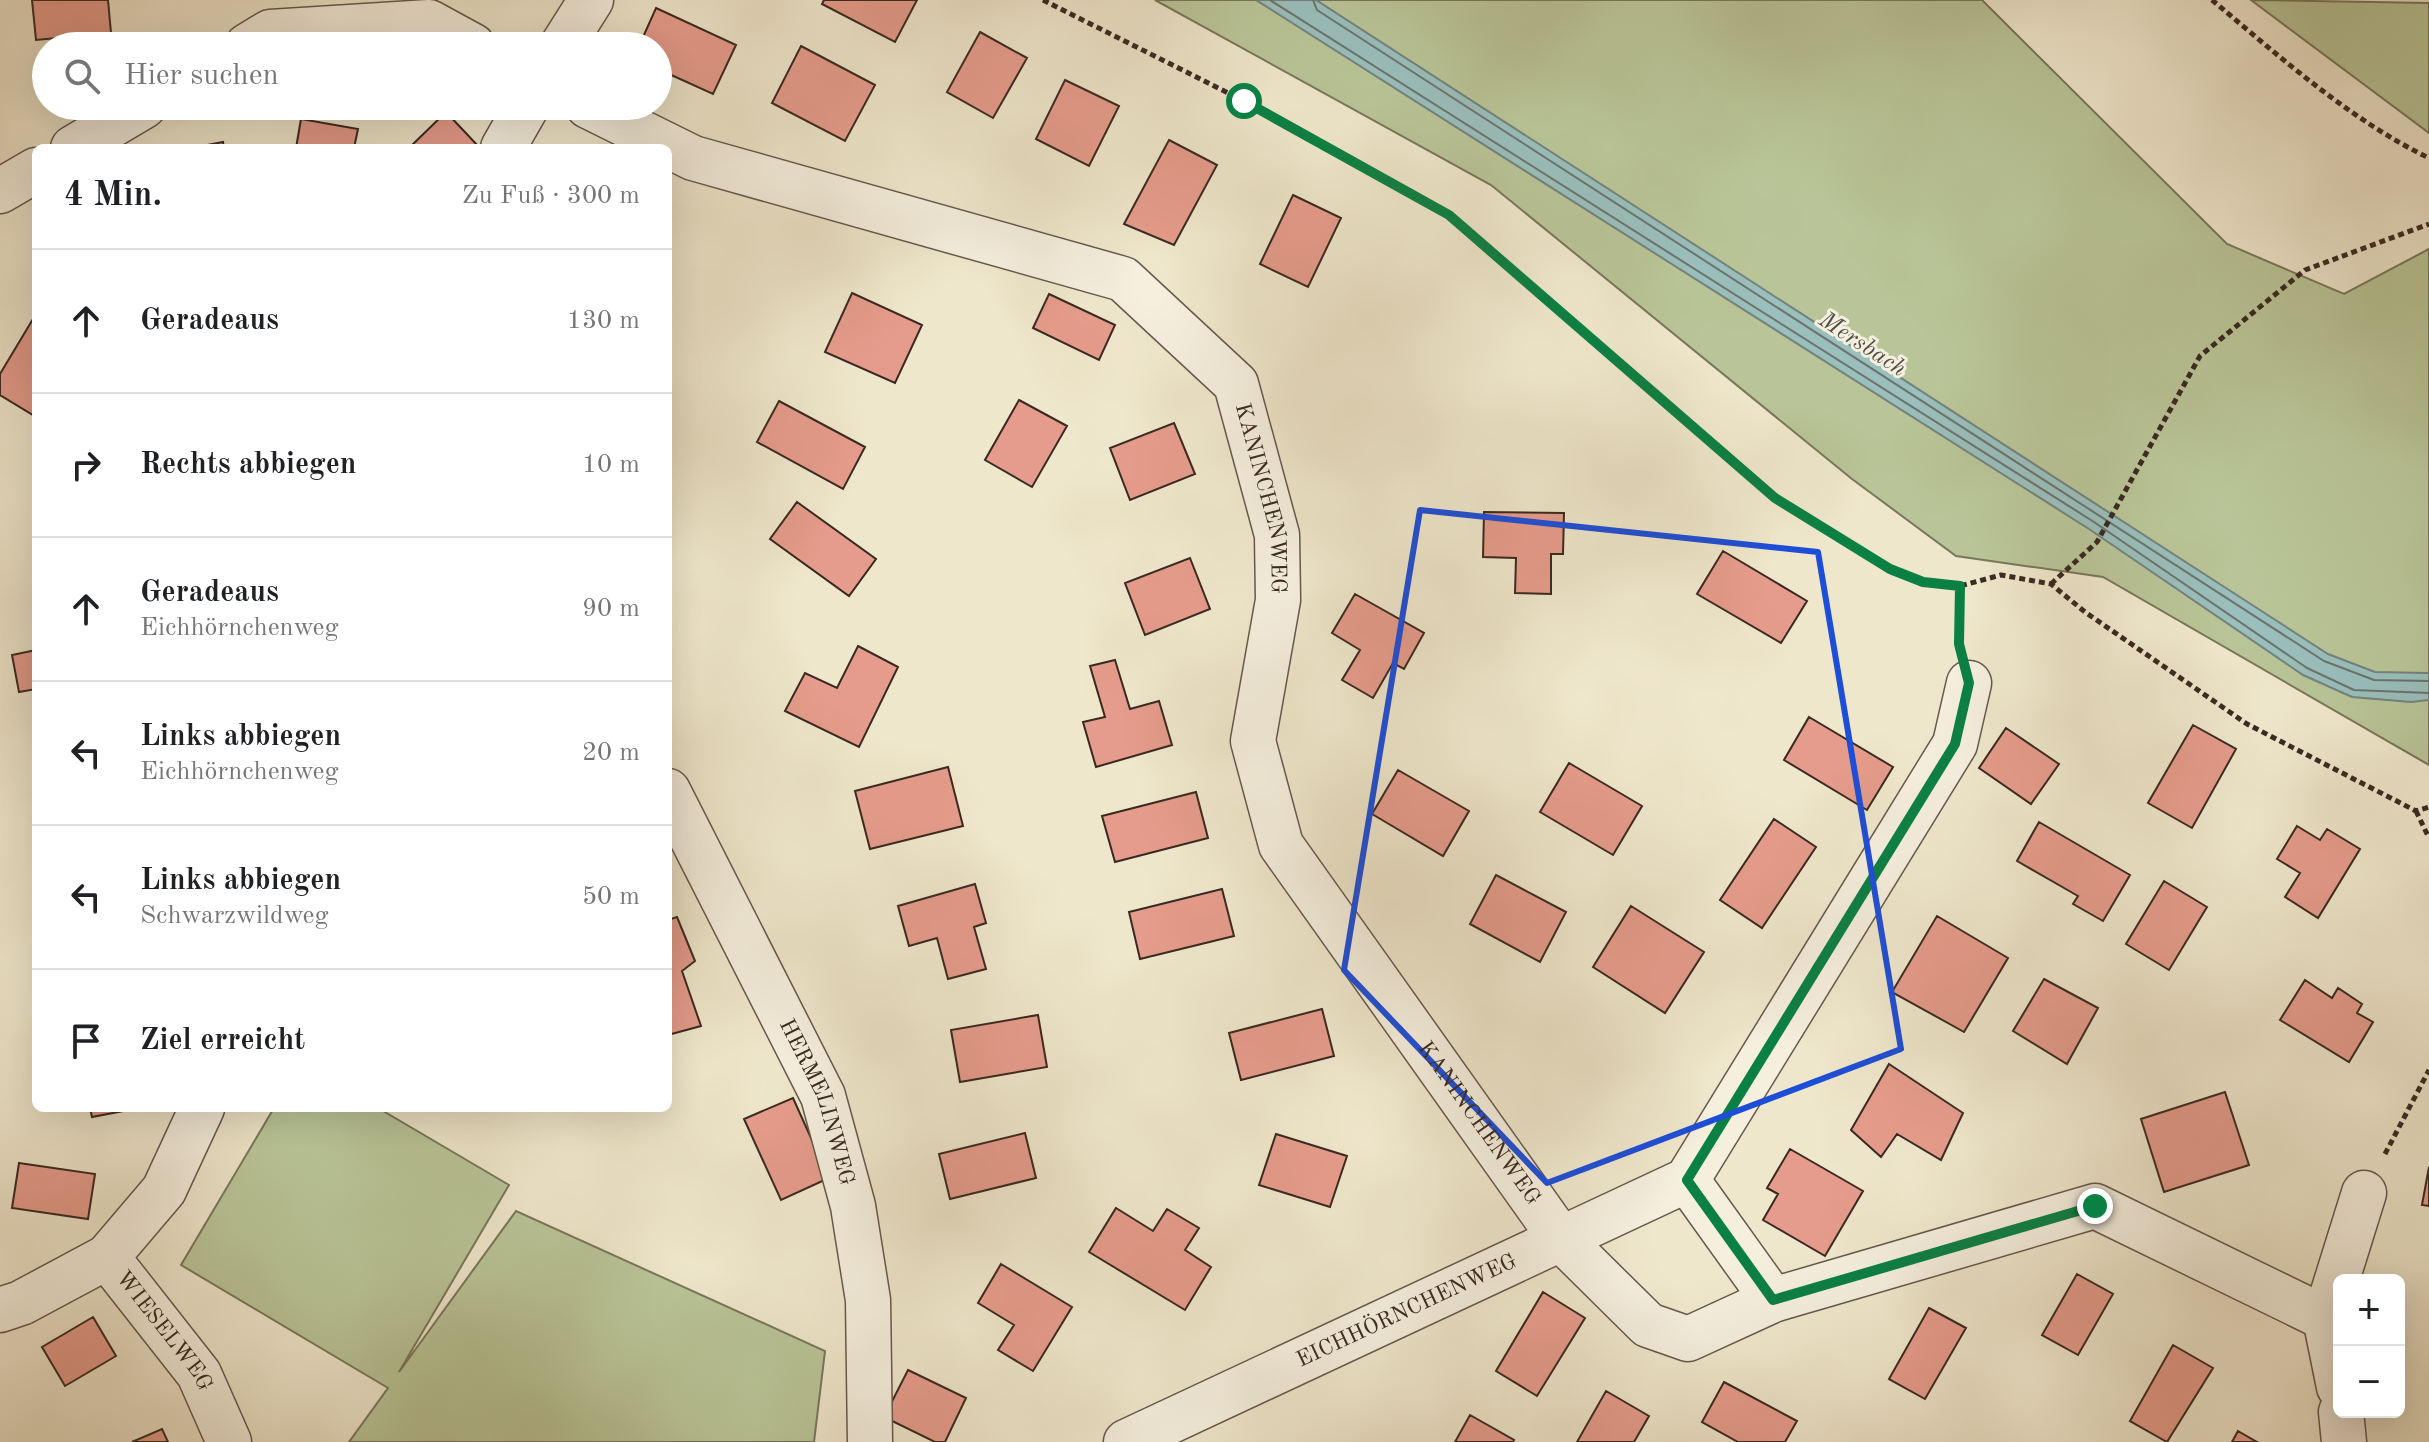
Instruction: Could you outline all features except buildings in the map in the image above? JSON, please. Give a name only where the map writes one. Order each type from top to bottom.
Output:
[{"type":"street","points":[[571,32],[591,0]]},
{"type":"street","points":[[262,26],[429,22],[447,32]]},
{"type":"street","points":[[80,144],[120,120]]},
{"type":"street","points":[[505,144],[519,120]]},
{"type":"street","name":"KANINCHENWEG","points":[[616,120],[665,144]]},
{"type":"street","name":"KANINCHENWEG","points":[[672,148],[693,158],[1123,279],[1236,384],[1277,535],[1278,600],[1253,741],[1281,845],[1561,1239],[1648,1325],[1688,1339],[1773,1300],[2095,1206],[2325,1318]]},
{"type":"street","points":[[0,191],[32,172]]},
{"type":"street","points":[[1773,1300],[1687,1180],[1955,744],[1969,683]]},
{"type":"street","name":"HERMELINWEG","points":[[672,799],[823,1096],[853,1206],[868,1300],[870,1442]]},
{"type":"street","name":"WIESELWEG","points":[[200,1112],[164,1190],[107,1257],[199,1374],[229,1442]]},
{"type":"street","name":"EICHHÖRNCHENWEG","points":[[1126,1442],[1687,1180]]},
{"type":"street","points":[[2333,1357],[2325,1318],[2364,1193]]},
{"type":"street","points":[[0,1310],[21,1303],[107,1257]]},
{"type":"street","points":[[2342,1418],[2344,1442]]},
{"type":"path","points":[[1043,0],[1244,101],[1449,215],[1775,498],[1890,569],[1923,582],[1960,586],[2001,575],[2051,584],[2085,612],[2247,724],[2416,811],[2429,838]]},
{"type":"path","points":[[2212,0],[2326,91],[2429,158]]},
{"type":"path","points":[[2051,584],[2097,542],[2122,503],[2200,356],[2305,270],[2429,224]]},
{"type":"path","points":[[1960,586],[1959,644],[1969,683]]},
{"type":"path","points":[[2416,811],[2429,807]]},
{"type":"path","points":[[2364,1193],[2429,1070]]},
{"type":"highlighted area","points":[[1420,510],[1818,552],[1901,1049],[1547,1183],[1344,970]]},
{"type":"green space","points":[[1155,0],[1982,0],[2227,244],[2344,294],[2429,249],[2429,765],[2103,577],[1956,556],[1852,479],[1491,185]]},
{"type":"green space","points":[[2251,0],[2429,3],[2429,133]]},
{"type":"green space","points":[[272,1112],[385,1112],[509,1185],[399,1372],[516,1211],[825,1351],[814,1442],[349,1442],[388,1388],[181,1265]]},
{"type":"water","points":[[1256,0],[1316,0],[2328,654],[2375,672],[2429,673],[2429,700],[2411,702],[2352,697],[2303,675],[2089,529]]},
{"type":"route","points":[[1244,101],[1449,215],[1775,498],[1890,569],[1923,582],[1960,586],[1959,644],[1969,683],[1955,744],[1687,1180],[1773,1300],[2095,1206]]},
{"type":"water label","name":"Mersbach","points":[[1862,345]]}]
